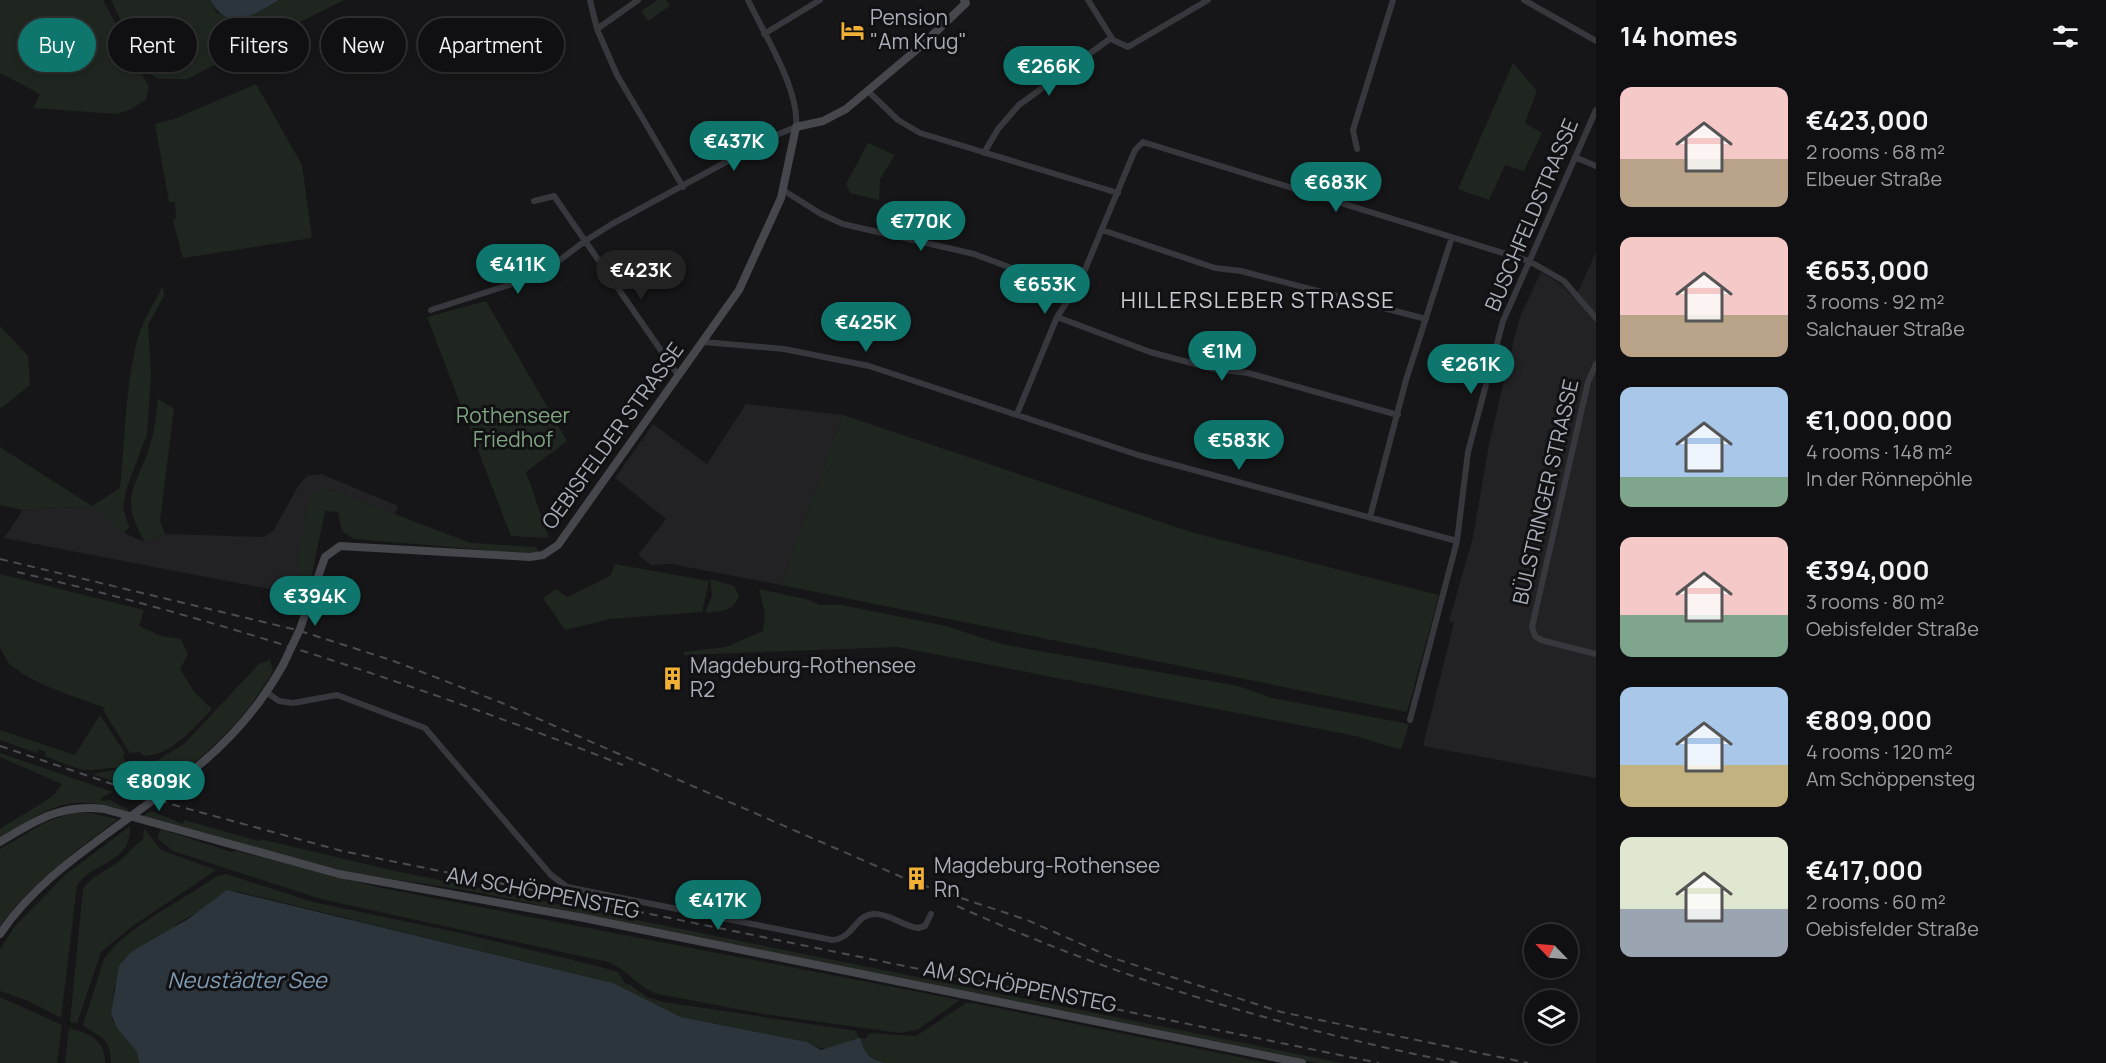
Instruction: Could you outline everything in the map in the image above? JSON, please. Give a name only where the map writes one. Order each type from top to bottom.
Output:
[{"type":"street","points":[[590,0],[597,29],[623,85],[683,187]]},
{"type":"street","points":[[597,29],[638,0]]},
{"type":"street","points":[[748,0],[783,73],[796,111],[796,127]]},
{"type":"street","points":[[764,34],[820,0]]},
{"type":"street","points":[[1088,0],[1111,38],[1120,46],[1130,46],[1208,0]]},
{"type":"street","points":[[1357,149],[1353,130],[1394,0]]},
{"type":"street","points":[[1524,0],[1596,41]]},
{"type":"street","points":[[431,310],[540,274],[585,241],[774,136],[837,115],[868,91],[967,1]]},
{"type":"street","points":[[984,153],[998,129],[1019,105],[1111,38]]},
{"type":"street","points":[[868,91],[898,120],[911,129],[1118,193]]},
{"type":"street","name":"BUSCHFELDSTRASSE","points":[[1410,720],[1457,541],[1468,452],[1506,312],[1596,110]]},
{"type":"street","name":"OEBISFELDER STRASSE","points":[[0,934],[27,900],[52,875],[183,778],[226,741],[266,692],[283,665],[300,629],[325,557],[340,546],[536,557],[548,553],[558,545],[741,285],[783,190],[796,127]]},
{"type":"street","points":[[1017,414],[1057,317],[1079,284],[1140,144],[1147,142],[1529,261],[1564,281],[1596,318]]},
{"type":"street","points":[[1575,157],[1596,166]]},
{"type":"street","points":[[783,190],[818,212],[843,224],[974,254],[1073,291]]},
{"type":"street","points":[[534,201],[554,196],[678,375]]},
{"type":"street","points":[[1102,230],[1215,268],[1241,271],[1426,319]]},
{"type":"street","points":[[1370,517],[1426,319],[1452,237]]},
{"type":"street","points":[[1057,317],[1150,352],[1214,369],[1248,373],[1398,416]]},
{"type":"street","points":[[703,342],[784,349],[850,361],[1149,458],[1457,541]]},
{"type":"street","name":"BÜLSTRINGER STRASSE","points":[[1596,364],[1588,382],[1532,627],[1535,636],[1543,641],[1596,654]]},
{"type":"street","points":[[266,692],[279,701],[293,703],[337,695],[423,727],[432,734],[551,875],[567,887],[832,940],[848,935],[859,920],[869,914],[887,916],[918,928],[925,926],[931,914]]},
{"type":"street","name":"AM SCHÖPPENSTEG","points":[[0,842],[54,812],[80,807],[104,809],[372,881],[561,913],[1302,1063]]},
{"type":"shaded area","points":[[1596,252],[1596,778],[1423,746],[1454,623],[1449,621],[1473,537],[1489,444],[1519,319],[1541,272],[1562,285],[1575,299]]},
{"type":"shaded area","points":[[746,404],[843,415],[781,585],[671,564],[651,565],[638,555],[666,519],[615,478],[653,424],[707,464]]},
{"type":"shaded area","points":[[321,474],[398,506],[395,514],[326,488],[303,541],[298,568],[304,578],[350,585],[347,604],[4,538],[23,510],[92,506],[124,533],[145,542],[165,534],[264,537],[273,531],[300,483],[308,476]]},
{"type":"green space","points":[[0,0],[103,0],[113,18],[108,18],[108,72],[141,72],[149,87],[146,99],[132,109],[117,114],[33,108],[40,94],[0,73]]},
{"type":"green space","points":[[111,0],[210,0],[217,13],[247,17],[279,0],[344,0],[308,18],[209,18],[209,68],[187,79],[158,79],[147,72],[197,72],[197,18],[119,18]]},
{"type":"green space","points":[[658,0],[666,0],[670,6],[648,21],[641,11]]},
{"type":"green space","points":[[1513,63],[1537,91],[1525,123],[1542,133],[1524,171],[1505,165],[1489,200],[1458,189]]},
{"type":"green space","points":[[256,84],[302,165],[312,238],[183,258],[173,221],[176,218],[175,202],[169,202],[155,124],[174,119]]},
{"type":"green space","points":[[868,143],[895,155],[880,179],[879,200],[850,193],[846,184]]},
{"type":"green space","points":[[163,286],[164,296],[148,325],[151,375],[147,434],[126,490],[123,508],[129,527],[124,533],[92,506],[120,488],[132,362],[144,322]]},
{"type":"green space","name":"Rothenseer Friedhof","points":[[486,301],[567,441],[526,472],[549,538],[511,536],[427,317]]},
{"type":"green space","points":[[0,326],[28,356],[30,385],[0,409]]},
{"type":"green space","points":[[158,399],[174,408],[160,521],[165,534],[145,542],[132,514],[131,503],[135,483],[152,440]]},
{"type":"green space","points":[[843,415],[1194,533],[1439,595],[1407,712],[781,585]]},
{"type":"green space","points":[[0,447],[92,506],[23,510],[0,505]]},
{"type":"green space","points":[[326,488],[471,543],[535,547],[539,551],[534,554],[354,539],[342,531],[338,512],[325,511],[311,579],[304,578],[298,568],[308,500],[315,491]]},
{"type":"green space","points":[[615,564],[709,581],[702,612],[610,619],[565,630],[543,598],[556,589],[567,597],[610,576]]},
{"type":"green space","points":[[0,574],[144,610],[139,626],[161,636],[181,639],[188,654],[180,669],[195,693],[212,709],[182,739],[164,751],[144,756],[139,752],[130,753],[103,710],[105,708],[46,686],[23,674],[9,663],[0,648]]},
{"type":"green space","points":[[710,579],[734,586],[739,596],[730,608],[705,613],[712,596]]},
{"type":"green space","points":[[759,589],[806,599],[820,605],[842,605],[946,626],[1001,644],[1238,686],[1272,698],[1409,724],[1401,750],[1356,736],[898,647],[684,655],[684,652],[726,647],[763,631],[765,613]]},
{"type":"green space","points":[[270,660],[273,671],[263,688],[240,718],[213,746],[168,782],[153,776],[150,768],[153,763],[184,744],[259,664]]},
{"type":"green space","points":[[100,715],[125,753],[123,757],[128,766],[124,769],[79,769],[45,756],[46,752],[39,749],[37,753],[0,740],[0,730],[75,755]]},
{"type":"green space","points":[[0,753],[113,792],[102,797],[101,801],[110,800],[129,810],[127,812],[89,803],[60,806],[32,818],[0,838],[0,829],[53,796],[62,784],[0,757]]},
{"type":"green space","points":[[112,770],[163,786],[151,795],[93,774]]},
{"type":"green space","points":[[151,811],[183,824],[184,820],[259,841],[260,839],[395,871],[1342,1063],[1317,1063],[475,892],[353,873],[142,817]]},
{"type":"green space","points":[[70,813],[90,813],[118,819],[40,882],[12,910],[0,926],[0,849],[44,823]]},
{"type":"green space","points":[[130,826],[129,839],[118,856],[92,871],[77,886],[61,1018],[28,1001],[0,991],[0,949],[15,926],[65,875]]},
{"type":"green space","points":[[144,828],[161,850],[216,870],[133,926],[101,952],[77,1023],[70,1022],[83,889],[143,840]]},
{"type":"green space","points":[[161,829],[231,852],[237,851],[377,887],[960,1000],[917,1030],[899,1033],[764,1014],[658,994],[608,962],[321,899],[173,851],[157,838]]},
{"type":"green space","points":[[226,874],[313,902],[460,933],[618,972],[626,985],[629,984],[647,997],[664,1002],[856,1031],[858,1037],[865,1039],[869,1033],[916,1036],[966,1003],[972,1003],[1268,1063],[886,1063],[856,1051],[829,1050],[807,1042],[681,1017],[613,983],[235,891],[178,923],[114,987],[112,1020],[137,1052],[139,1063],[111,1063],[107,1043],[83,1025],[104,959],[113,947],[140,925],[217,876]]},
{"type":"green space","points":[[0,997],[62,1025],[57,1063],[0,1063]]},
{"type":"green space","points":[[69,1028],[89,1035],[99,1043],[105,1055],[105,1063],[65,1063]]},
{"type":"water","points":[[210,0],[279,0],[251,16],[242,18],[225,16]]},
{"type":"water","name":"Neustädter See","points":[[227,890],[613,983],[681,1017],[807,1042],[821,1050],[860,1038],[868,1055],[886,1063],[139,1063],[137,1052],[117,1028],[111,1014],[119,966],[131,952],[188,919]]},
{"type":"railway","points":[[0,559],[297,630],[391,660],[502,703],[913,882],[1027,920],[1113,958],[1281,1012],[1528,1063]]},
{"type":"railway","points":[[17,572],[171,612],[324,658],[474,709],[623,765]]},
{"type":"railway","points":[[0,746],[174,805],[342,851],[1379,1063]]},
{"type":"railway","points":[[957,906],[1080,957],[1203,999],[1329,1034],[1458,1063]]},
{"type":"place","name":"Pension \"Am Krug\"","points":[[852,30]]},
{"type":"place","name":"Magdeburg-Rothensee R2","points":[[672,678]]},
{"type":"place","name":"Magdeburg-Rothensee Rn","points":[[916,878]]},
{"type":"district","name":"HILLERSLEBER STRASSE","points":[[1258,300]]}]
